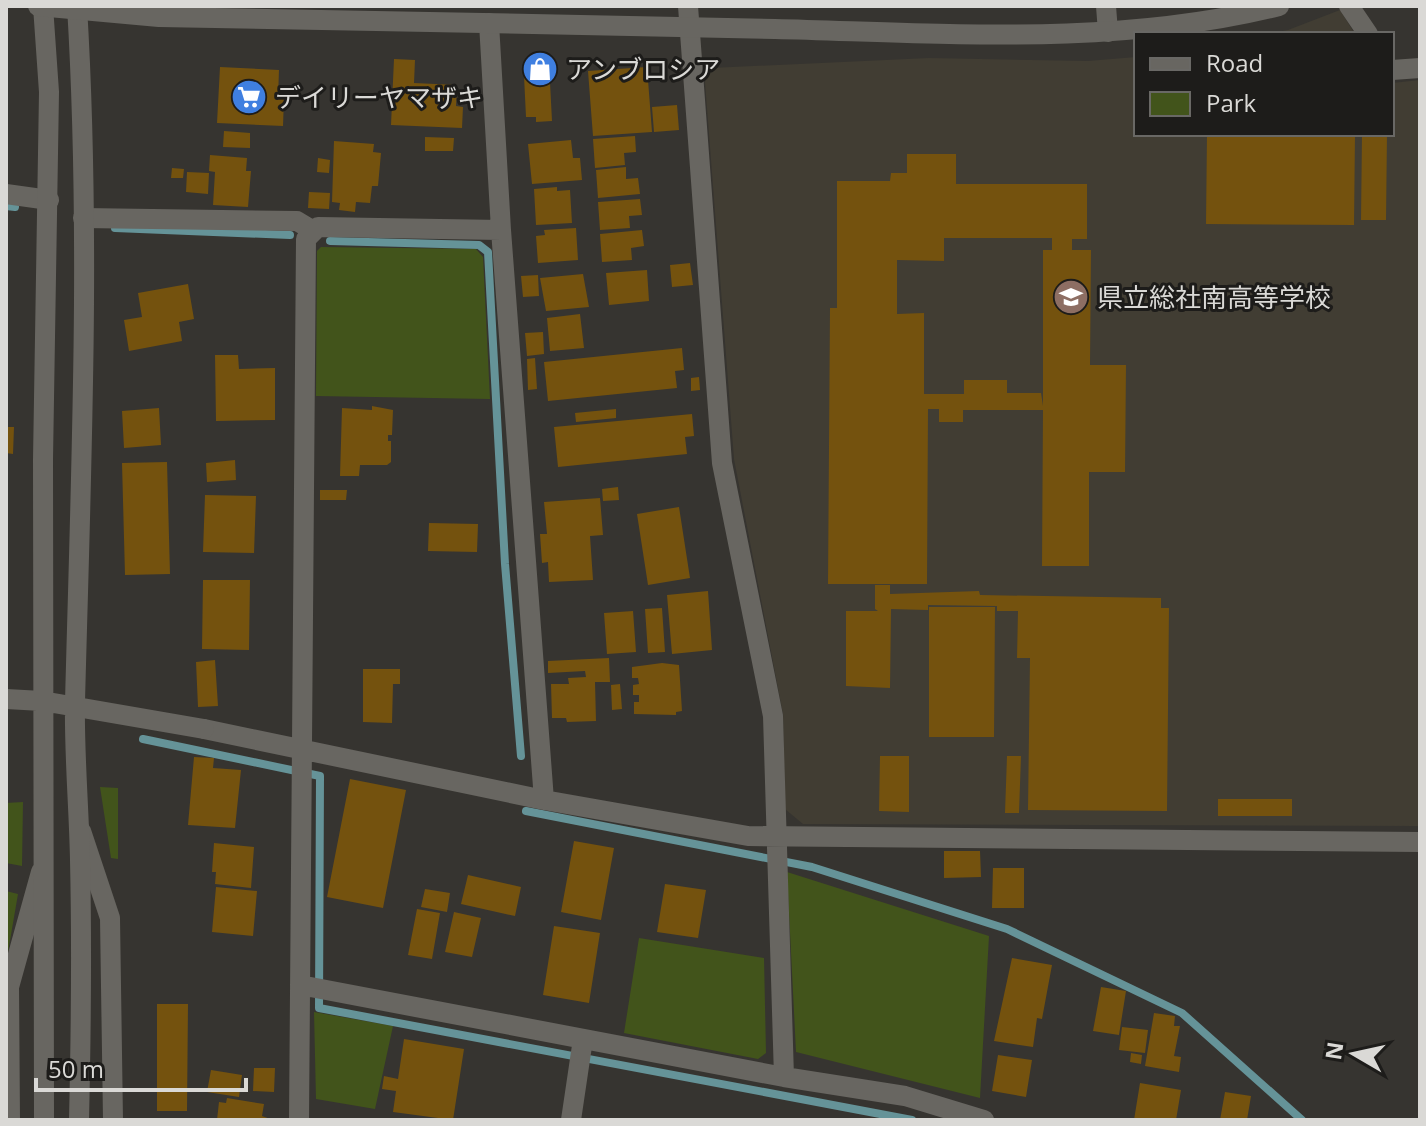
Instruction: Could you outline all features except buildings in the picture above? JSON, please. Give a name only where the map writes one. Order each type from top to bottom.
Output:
[{"type":"street","points":[[44,1120],[42,701],[49,92],[41,6],[489,23],[928,33],[1108,32],[1199,25],[1279,6]]},
{"type":"street","points":[[688,6],[722,463],[773,716],[784,1077]]},
{"type":"street","points":[[1106,6],[1108,32]]},
{"type":"street","points":[[1349,6],[1367,32]]},
{"type":"street","points":[[77,9],[83,218],[82,451],[75,707],[82,969],[79,1120]]},
{"type":"street","points":[[489,23],[501,230],[544,800]]},
{"type":"street","points":[[1394,70],[1420,68]]},
{"type":"street","points":[[6,194],[49,200]]},
{"type":"street","points":[[83,218],[297,221],[312,230]]},
{"type":"street","points":[[299,1120],[312,987],[302,764],[306,239],[312,230],[325,226],[501,230]]},
{"type":"street","points":[[6,699],[42,701],[204,729],[302,764],[544,800],[748,836],[777,853],[1420,842]]},
{"type":"street","points":[[79,823],[110,918],[113,1120]]},
{"type":"street","points":[[10,1120],[9,987],[42,868]]},
{"type":"street","points":[[312,987],[581,1052],[784,1077],[905,1096],[984,1120]]},
{"type":"street","points":[[571,1120],[581,1052]]},
{"type":"shaded area","points":[[1340,10],[1354,32],[1277,32]]},
{"type":"shaded area","name":"県立総社南高等学校","points":[[1134,57],[1134,136],[1394,136],[1394,83],[1420,80],[1420,826],[803,824],[785,809],[783,714],[734,459],[705,82],[710,68],[929,58],[1088,61]]},
{"type":"green space","points":[[321,247],[476,249],[483,257],[490,399],[316,396],[317,251]]},
{"type":"green space","points":[[100,787],[118,788],[118,859],[111,858]]},
{"type":"green space","points":[[23,802],[22,866],[6,863],[6,803]]},
{"type":"green space","points":[[787,872],[989,936],[980,1098],[796,1052]]},
{"type":"green space","points":[[6,891],[18,894],[8,952],[6,951]]},
{"type":"green space","points":[[639,938],[764,958],[766,1053],[758,1059],[624,1033]]},
{"type":"green space","points":[[314,1012],[393,1026],[375,1109],[316,1099]]},
{"type":"waterway","points":[[6,206],[15,207]]},
{"type":"waterway","points":[[115,228],[290,235]]},
{"type":"waterway","points":[[330,241],[479,245],[488,252],[505,564],[521,756]]},
{"type":"waterway","points":[[143,739],[320,776],[319,1008],[912,1120]]},
{"type":"waterway","points":[[526,811],[812,867],[1007,929],[1182,1013],[1302,1120]]},
{"type":"place","name":"アンブロシア","points":[[540,69]]},
{"type":"place","name":"デイリーヤマザキ","points":[[249,97]]},
{"type":"place","name":"県立総社南高等学校","points":[[1071,297]]}]
